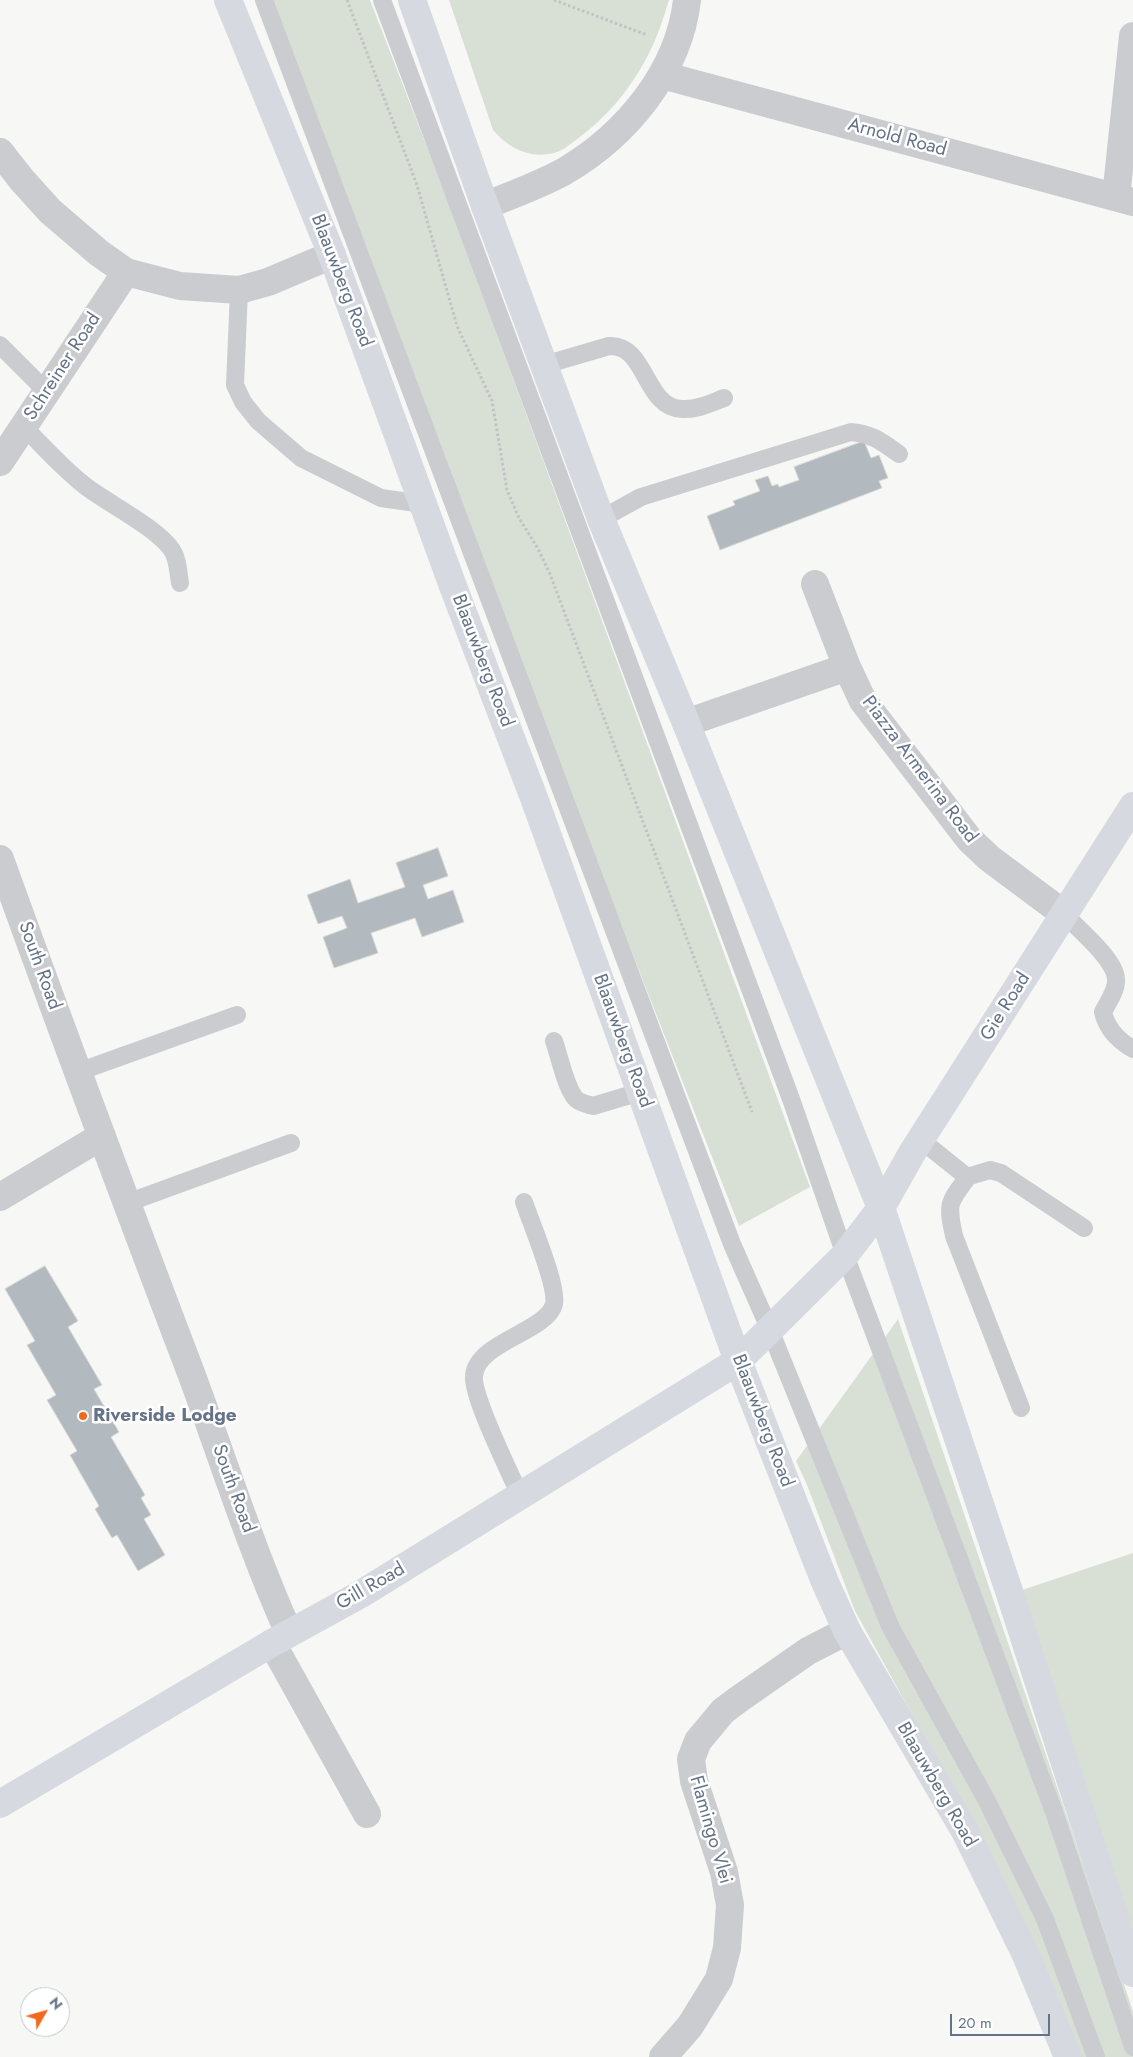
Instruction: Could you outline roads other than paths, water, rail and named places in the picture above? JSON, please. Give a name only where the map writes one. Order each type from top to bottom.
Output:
[{"type":"main road","name":"Blaauwberg Road","points":[[228,0],[332,255],[423,504],[534,798],[738,1361],[825,1582],[847,1631],[966,1833],[1025,1953],[1068,2057]]},
{"type":"main road","points":[[412,0],[485,206],[601,518],[686,723],[881,1208],[1010,1594],[1133,1973]]},
{"type":"main road","name":"Gie Road","points":[[846,1255],[881,1208],[921,1140],[1131,812]]},
{"type":"main road","name":"Gill Road","points":[[0,1804],[281,1638],[361,1594],[738,1361],[846,1255]]},
{"type":"street","points":[[485,206],[565,171],[610,139],[630,120],[662,74],[677,40],[687,0]]},
{"type":"street","points":[[1124,200],[1133,36]]},
{"type":"street","name":"Arnold Road","points":[[662,74],[1124,200]]},
{"type":"street","points":[[0,152],[50,211],[98,253],[126,272],[180,286],[239,290],[268,282],[332,255]]},
{"type":"street","name":"Schreiner Road","points":[[0,462],[126,272]]},
{"type":"street","name":"Piazza Armerina Road","points":[[815,584],[847,667],[863,701],[969,839],[1021,884],[1064,914]]},
{"type":"street","points":[[686,723],[847,667]]},
{"type":"street","name":"South Road","points":[[0,859],[219,1448],[268,1586],[281,1638],[367,1814]]},
{"type":"street","points":[[0,1197],[102,1136]]},
{"type":"street","name":"Flamingo Vlei","points":[[663,2057],[690,2026],[719,1979],[727,1948],[730,1904],[724,1872],[694,1781],[691,1759],[698,1741],[710,1724],[734,1703],[808,1651],[847,1631]]},
{"type":"lane","points":[[264,0],[732,1244],[770,1330],[890,1626],[987,1801],[1045,1919],[1096,2057]]},
{"type":"lane","points":[[382,0],[792,1100],[846,1255],[1054,1812],[1133,2047]]},
{"type":"lane","points":[[239,290],[235,385],[243,402],[258,421],[301,458],[310,463],[381,498],[423,504]]},
{"type":"lane","points":[[0,344],[47,392]]},
{"type":"lane","points":[[544,365],[609,346],[618,346],[627,350],[656,392],[670,406],[682,409],[703,406],[724,398]]},
{"type":"lane","points":[[24,427],[60,464],[88,488],[161,537],[173,551],[180,583]]},
{"type":"lane","points":[[601,518],[641,497],[851,432],[866,433],[877,438],[899,454]]},
{"type":"lane","points":[[1064,914],[1104,955],[1115,973],[1117,980],[1103,1012],[1106,1024],[1119,1040],[1133,1050]]},
{"type":"lane","points":[[78,1072],[237,1014]]},
{"type":"lane","points":[[554,1041],[576,1099],[593,1106],[640,1092]]},
{"type":"lane","points":[[921,1140],[968,1177]]},
{"type":"lane","points":[[127,1203],[290,1143]]},
{"type":"lane","points":[[1020,1408],[954,1236],[949,1205],[968,1177],[990,1170],[1001,1173],[1084,1228]]},
{"type":"lane","points":[[520,1496],[478,1398],[473,1378],[475,1369],[486,1354],[545,1317],[554,1304],[554,1293],[550,1277],[524,1202]]},
{"type":"place","name":"Riverside Lodge","points":[[83,1416]]}]
